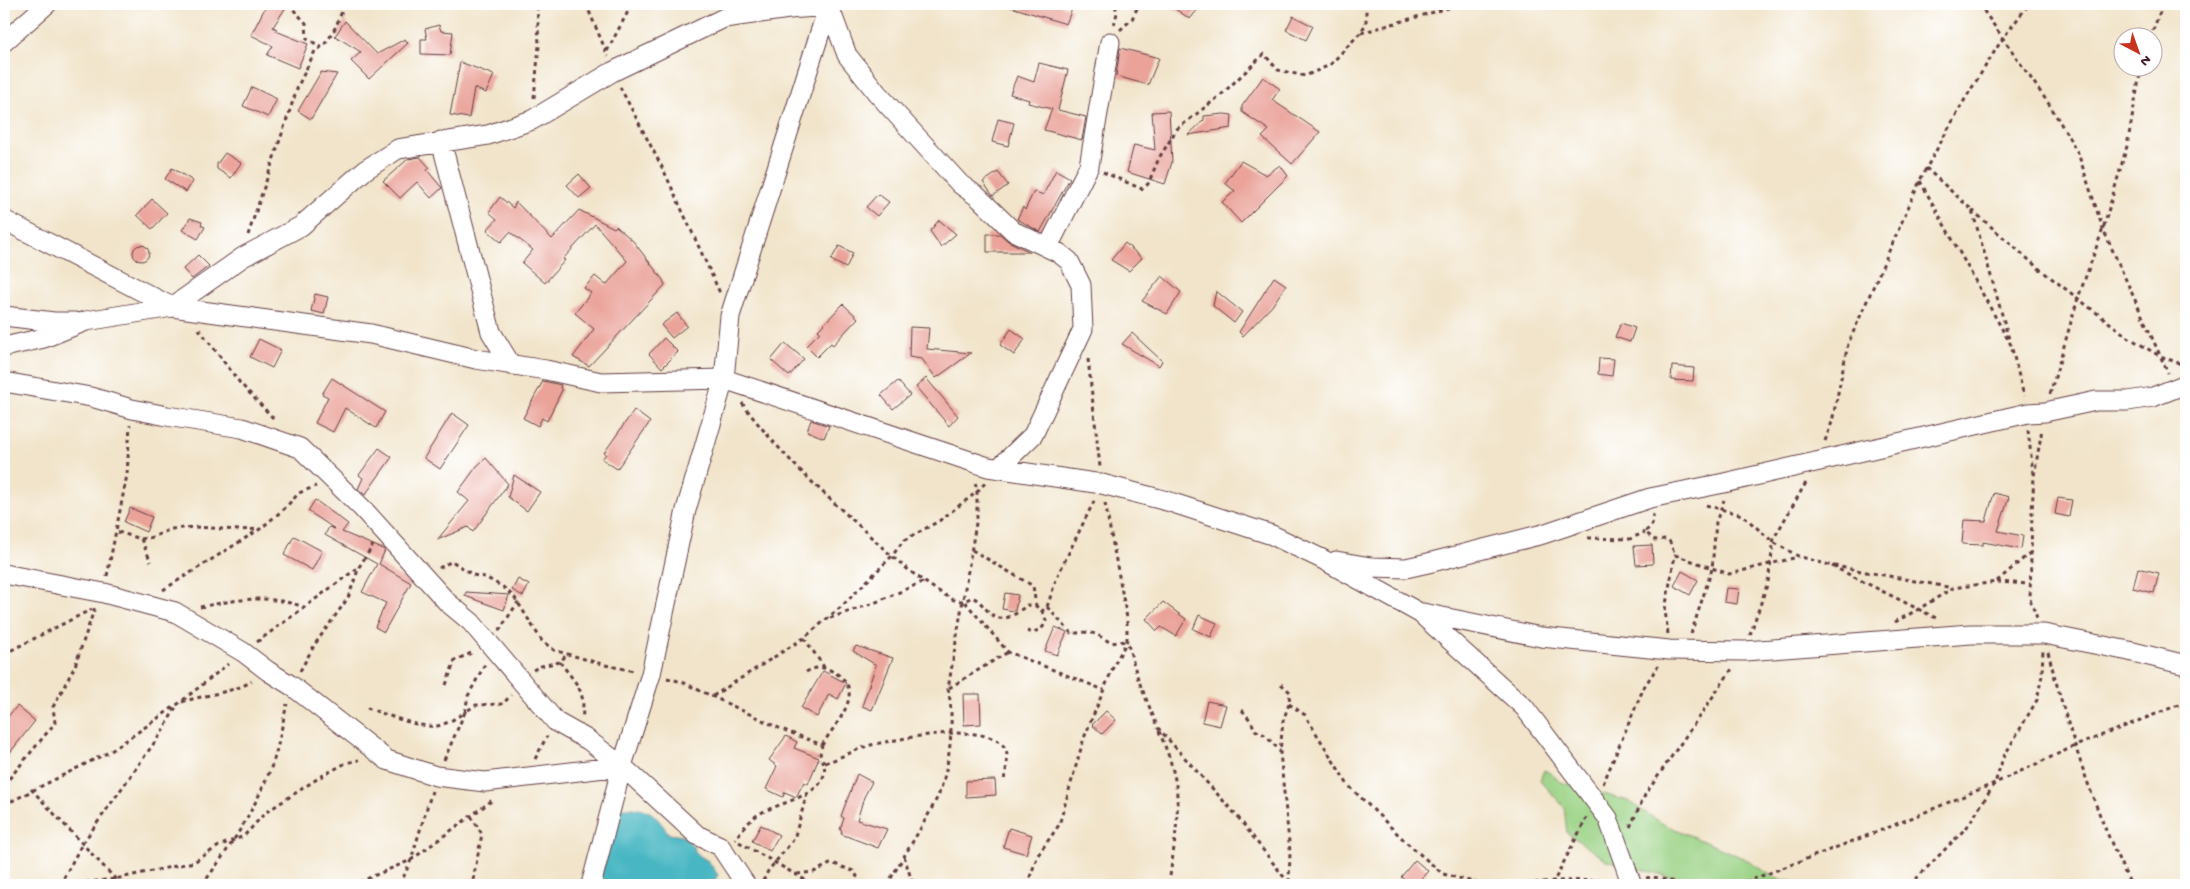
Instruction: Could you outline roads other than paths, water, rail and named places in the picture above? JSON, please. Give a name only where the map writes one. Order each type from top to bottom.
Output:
[{"type":"street","points":[[4,42],[47,4]]},
{"type":"street","points":[[172,307],[243,257],[301,226],[365,170],[398,149],[488,135],[532,120],[612,72],[724,18],[829,5]]},
{"type":"street","points":[[829,5],[848,55],[877,93],[911,132],[960,184],[978,197],[1013,231],[1048,247],[1070,261],[1081,285],[1083,329],[1033,435],[999,468]]},
{"type":"street","points":[[591,885],[622,766],[651,674],[686,510],[724,379],[730,316],[829,5]]},
{"type":"street","points":[[1048,247],[1089,166],[1110,42]]},
{"type":"street","points":[[441,141],[491,332],[511,365]]},
{"type":"street","points":[[4,220],[172,307]]},
{"type":"street","points":[[4,316],[54,322],[86,321],[172,307],[371,334],[476,360],[601,382],[724,379],[969,462],[1102,484],[1167,501],[1272,535],[1322,558],[1418,612],[1524,707],[1608,818],[1632,882]]},
{"type":"street","points":[[4,348],[44,338],[86,321]]},
{"type":"street","points":[[4,382],[91,397],[132,409],[167,416],[242,428],[300,448],[368,514],[447,602],[471,622],[556,722],[588,740],[622,766],[697,834],[720,846],[746,885]]},
{"type":"street","points":[[1322,558],[1371,567],[1406,568],[1543,534],[1650,498],[2037,412],[2096,402],[2153,398],[2181,386]]},
{"type":"street","points":[[4,574],[104,593],[175,612],[243,652],[292,686],[387,760],[436,776],[485,782],[622,766]]},
{"type":"street","points":[[1418,612],[1541,637],[1669,650],[1744,651],[1971,634],[2044,634],[2129,651],[2186,665]]},
{"type":"water","points":[[618,808],[649,812],[658,819],[669,834],[683,836],[690,842],[697,854],[708,861],[718,875],[711,885],[599,885]]}]
